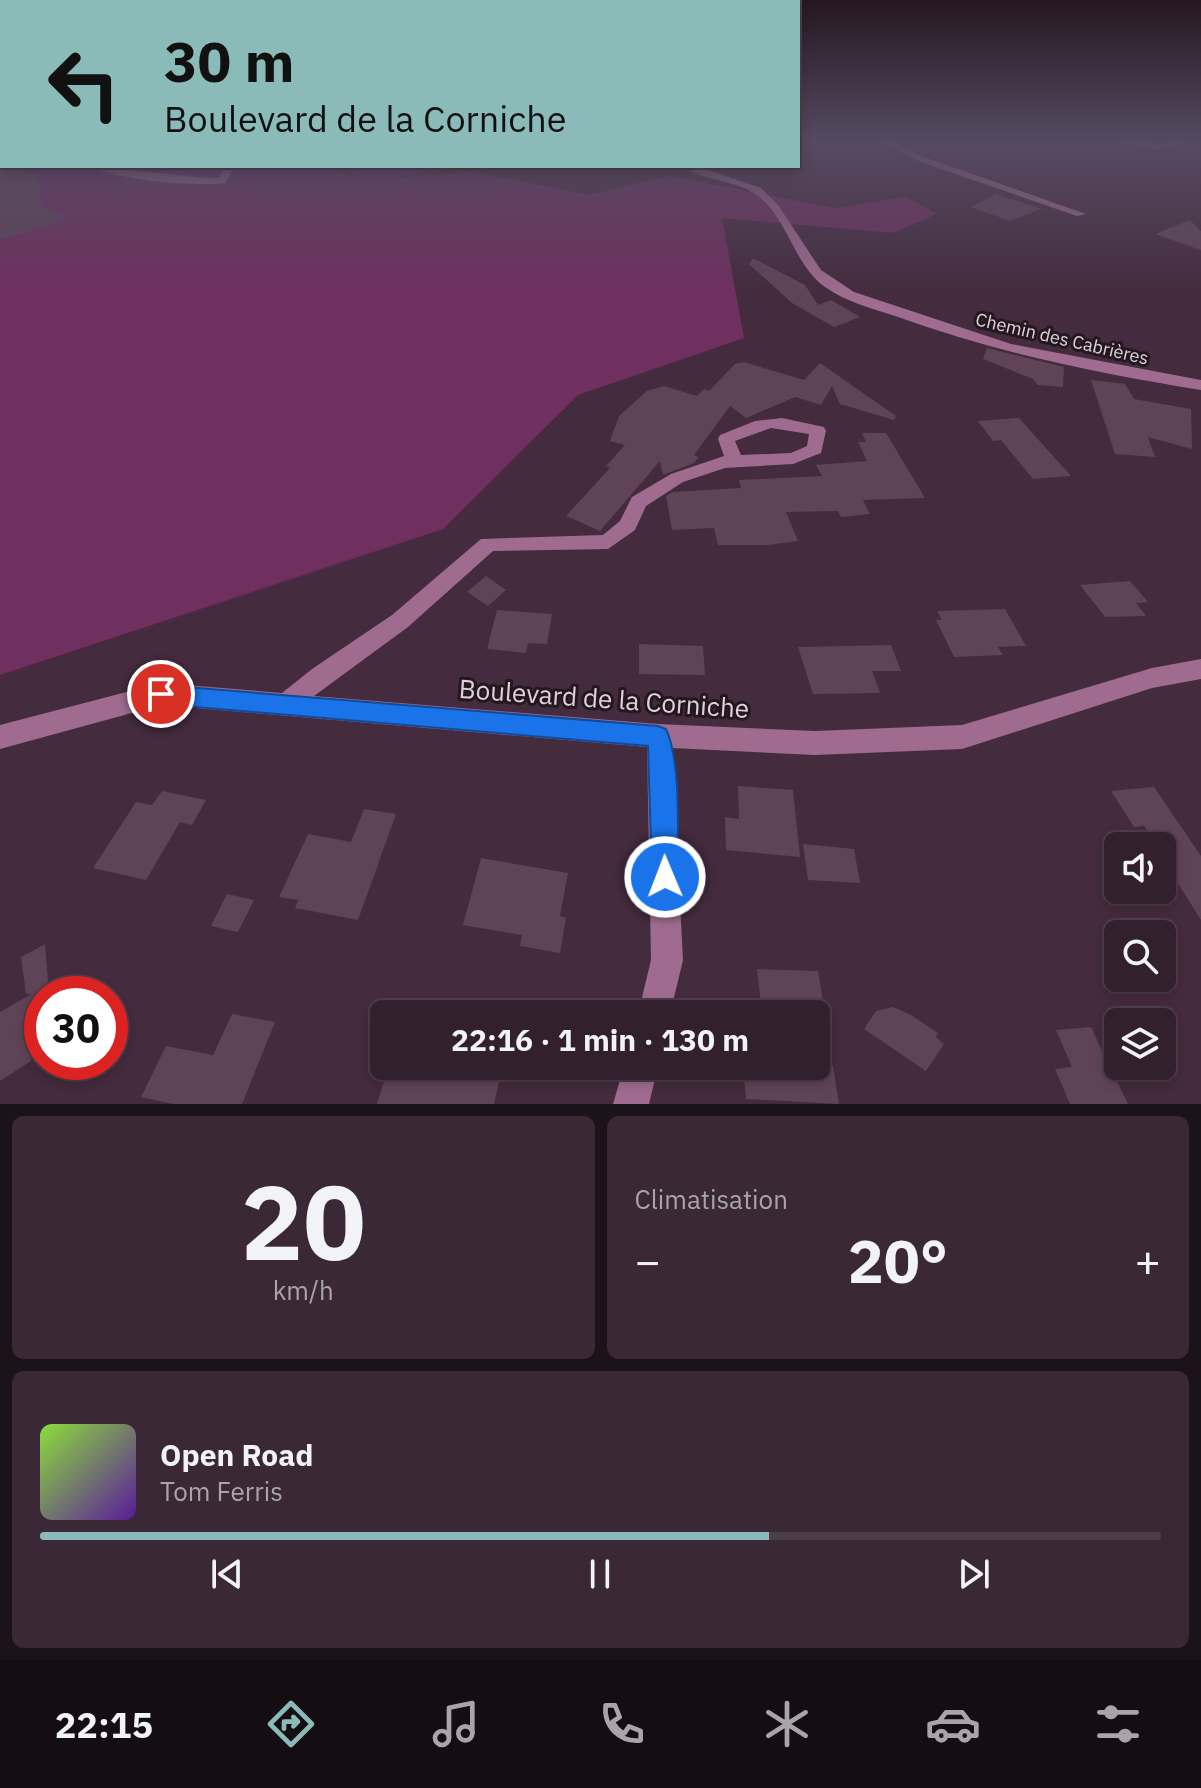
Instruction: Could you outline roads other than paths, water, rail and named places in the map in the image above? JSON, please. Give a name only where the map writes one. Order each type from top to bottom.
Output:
[{"type":"street","name":"Chemin des Cabrières","points":[[761,193],[826,283],[866,301],[979,341],[1044,357],[1201,385]]},
{"type":"street","points":[[1019,193],[1081,214]]},
{"type":"street","points":[[288,703],[320,676],[400,621],[488,544],[608,542],[628,525],[639,502],[677,478],[723,462],[735,462]]},
{"type":"street","name":"Boulevard de la Corniche","points":[[0,737],[161,694],[658,736],[815,743],[962,737],[1152,678],[1201,669]]},
{"type":"street","points":[[657,1000],[667,960],[662,765],[658,736]]},
{"type":"street","points":[[631,1104],[637,1080]]}]
